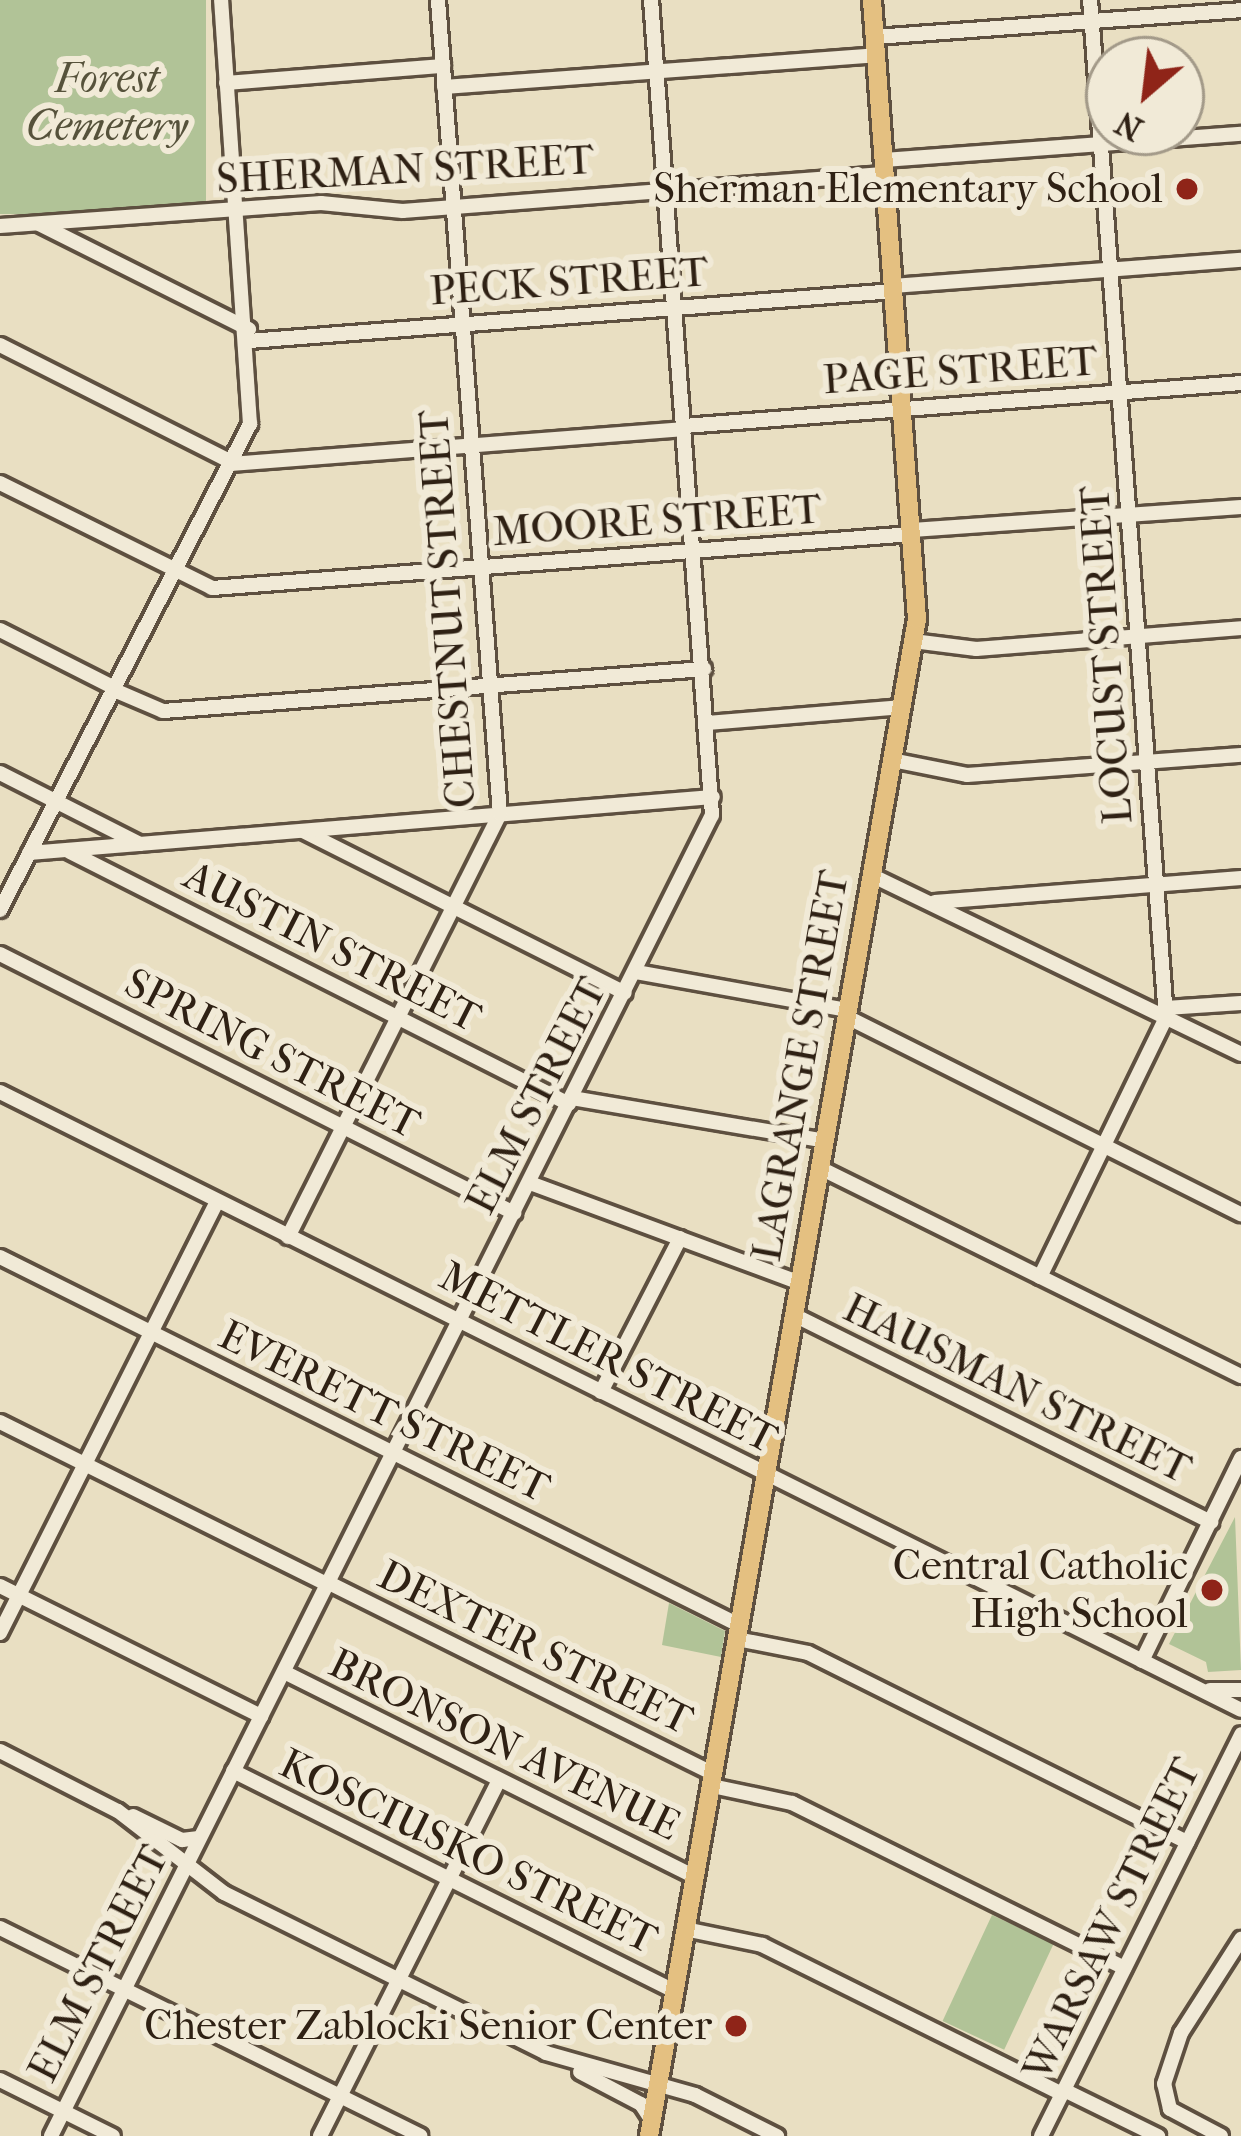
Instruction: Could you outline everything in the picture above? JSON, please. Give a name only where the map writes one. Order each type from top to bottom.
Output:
[{"type":"main road","name":"LAGRANGE STREET","points":[[651,2128],[913,640],[912,532],[872,0]]},
{"type":"street","points":[[0,910],[252,415],[221,0]]},
{"type":"street","name":"CHESTNUT STREET","points":[[288,1238],[500,814],[438,0]]},
{"type":"street","name":"ELM STREET","points":[[50,2136],[701,843],[713,797],[651,0]]},
{"type":"street","name":"LOCUST STREET","points":[[1090,0],[1093,36]]},
{"type":"street","points":[[445,87],[657,71],[1092,21],[1241,10]]},
{"type":"street","points":[[226,83],[443,66]]},
{"type":"street","name":"SHERMAN STREET","points":[[1205,137],[1241,134]]},
{"type":"street","name":"SHERMAN STREET","points":[[0,226],[321,202],[454,208],[1085,148]]},
{"type":"street","name":"LOCUST STREET","points":[[1040,1276],[1166,1013],[1102,156]]},
{"type":"street","points":[[38,223],[249,335]]},
{"type":"street","name":"PECK STREET","points":[[249,335],[1241,260]]},
{"type":"street","points":[[0,346],[231,463]]},
{"type":"street","name":"PAGE STREET","points":[[231,463],[1241,383]]},
{"type":"street","name":"MOORE STREET","points":[[0,483],[212,589],[1241,507]]},
{"type":"street","points":[[913,640],[976,649],[1241,628]]},
{"type":"street","points":[[0,630],[163,711],[704,668]]},
{"type":"street","points":[[708,723],[902,707]]},
{"type":"street","points":[[892,760],[960,775],[1241,754]]},
{"type":"street","points":[[0,773],[140,844]]},
{"type":"street","points":[[29,854],[713,797]]},
{"type":"street","points":[[302,830],[626,994]]},
{"type":"street","name":"AUSTIN STREET","points":[[66,850],[571,1101],[825,1141]]},
{"type":"street","points":[[871,875],[1166,1013],[1241,1054]]},
{"type":"street","points":[[931,902],[1241,878]]},
{"type":"street","name":"SPRING STREET","points":[[0,954],[514,1213]]},
{"type":"street","points":[[636,972],[847,1014],[1241,1214]]},
{"type":"street","points":[[1166,1013],[1241,1003]]},
{"type":"street","name":"METTLER STREET","points":[[0,1092],[1241,1710]]},
{"type":"street","points":[[820,1168],[1241,1376]]},
{"type":"street","points":[[530,1183],[800,1282]]},
{"type":"street","points":[[0,1633],[217,1202]]},
{"type":"street","points":[[601,1393],[680,1238]]},
{"type":"street","name":"EVERETT STREET","points":[[0,1257],[738,1632],[808,1653],[1187,1842]]},
{"type":"street","name":"HAUSMAN STREET","points":[[794,1316],[1210,1522]]},
{"type":"street","name":"DEXTER STREET","points":[[0,1422],[713,1780],[792,1803],[1124,1967]]},
{"type":"street","points":[[1142,1661],[1241,1457]]},
{"type":"street","points":[[0,1586],[260,1716]]},
{"type":"street","name":"BRONSON AVENUE","points":[[284,1672],[695,1877]]},
{"type":"street","name":"METTLER STREET","points":[[1187,1683],[1241,1690]]},
{"type":"street","name":"WARSAW STREET","points":[[1041,2136],[1241,1734]]},
{"type":"street","points":[[0,1751],[182,1840],[200,1838]]},
{"type":"street","name":"KOSCIUSKO STREET","points":[[232,1771],[674,1991]]},
{"type":"street","points":[[320,2136],[499,1780]]},
{"type":"street","points":[[110,1806],[224,1893],[641,2104],[651,2128]]},
{"type":"street","points":[[0,1928],[420,2136]]},
{"type":"street","points":[[685,1929],[762,1945],[1157,2136]]},
{"type":"street","points":[[1221,2136],[1174,2112],[1164,2092],[1176,2044],[1241,1939]]},
{"type":"street","points":[[1213,1980],[1241,1962]]},
{"type":"street","points":[[539,2049],[658,2086],[777,2136]]},
{"type":"street","points":[[0,2080],[113,2136]]},
{"type":"green space","name":"Forest Cemetery","points":[[0,0],[206,0],[206,214],[0,214]]},
{"type":"green space","points":[[1235,1517],[1241,1670],[1208,1672],[1206,1662],[1169,1644]]},
{"type":"green space","points":[[669,1603],[725,1631],[721,1657],[662,1645]]},
{"type":"green space","points":[[992,1915],[1054,1944],[1004,2050],[943,2021]]},
{"type":"place","name":"Sherman Elementary School","points":[[1187,189]]},
{"type":"place","name":"Central Catholic High School","points":[[1212,1590]]},
{"type":"place","name":"Chester Zablocki Senior Center","points":[[736,2026]]}]
